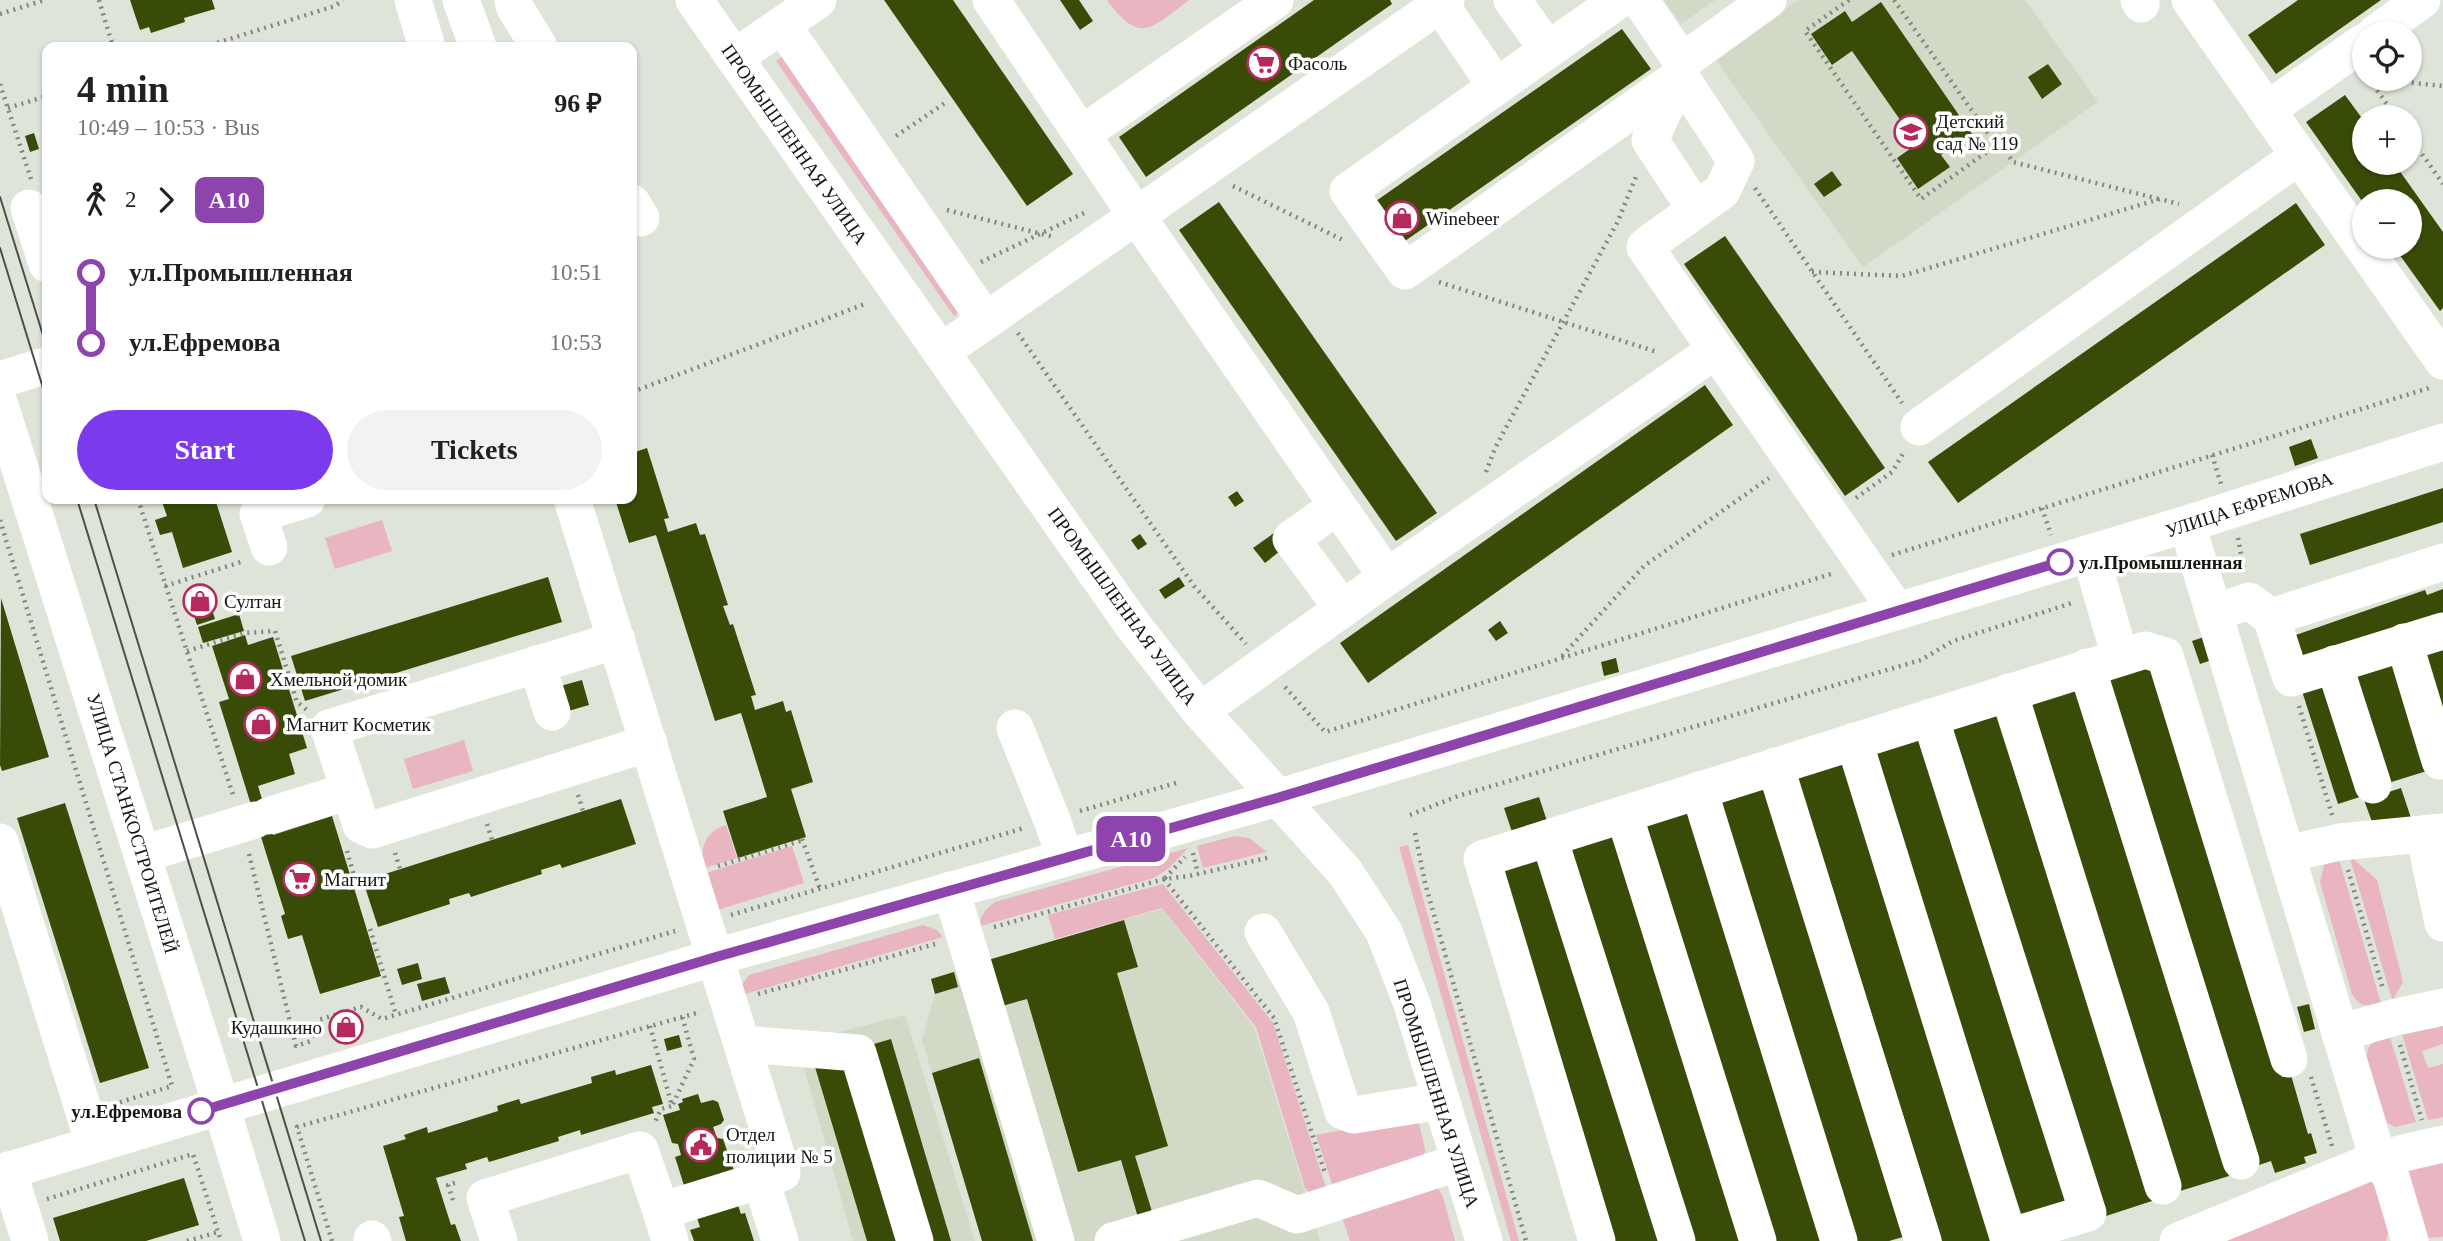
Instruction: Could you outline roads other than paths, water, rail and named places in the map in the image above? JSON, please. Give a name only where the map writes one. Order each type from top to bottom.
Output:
[{"type":"street","points":[[461,0],[476,42]]},
{"type":"street","points":[[513,0],[536,42]]},
{"type":"street","name":"ПРОМЫШЛЕННАЯ УЛИЦА","points":[[694,0],[1132,624],[1200,711],[1345,872],[1384,932],[1412,1004],[1483,1241]]},
{"type":"street","points":[[734,58],[818,0]]},
{"type":"street","points":[[991,0],[1387,577]]},
{"type":"street","points":[[1082,134],[1275,0]]},
{"type":"street","points":[[1512,0],[1548,50]]},
{"type":"street","points":[[1619,0],[1349,191],[1405,271],[1681,69],[1768,0]]},
{"type":"street","points":[[1640,0],[1737,161],[1723,191],[1645,247],[1705,357],[1793,461],[1897,611]]},
{"type":"street","points":[[2190,0],[2443,361]]},
{"type":"street","points":[[2393,21],[2422,0]]},
{"type":"street","points":[[942,352],[1092,246],[1129,204],[1201,170],[1433,4],[1496,86]]},
{"type":"street","points":[[782,25],[994,315]]},
{"type":"street","points":[[2267,110],[2352,50]]},
{"type":"street","points":[[1681,69],[1650,140],[1696,210]]},
{"type":"street","points":[[1919,427],[2300,156]]},
{"type":"street","points":[[30,206],[42,247]]},
{"type":"street","points":[[1200,711],[1387,577],[1705,357]]},
{"type":"street","points":[[0,380],[42,367]]},
{"type":"street","name":"УЛИЦА СТАНКОСТРОИТЕЛЕЙ","points":[[0,405],[143,854],[262,1241]]},
{"type":"street","name":"УЛИЦА ЕФРЕМОВА","points":[[4,1172],[716,957],[1277,798],[2187,524],[2443,442]]},
{"type":"street","points":[[255,548],[258,514],[291,504]]},
{"type":"street","points":[[499,1241],[485,1198],[640,1150],[665,1226],[761,1180],[782,1173],[574,504]]},
{"type":"street","points":[[1322,517],[1291,539],[1343,608]]},
{"type":"street","points":[[2187,524],[2378,1159],[2391,1177],[2410,1241]]},
{"type":"street","points":[[2090,553],[2103,662],[2241,1161]]},
{"type":"street","points":[[2271,617],[2443,562]]},
{"type":"street","points":[[2214,613],[2249,601],[2271,617],[2291,678]]},
{"type":"street","points":[[2238,695],[2443,631]]},
{"type":"street","points":[[617,640],[329,728],[361,825],[372,830],[649,743]]},
{"type":"street","points":[[2404,642],[2440,761]]},
{"type":"street","points":[[1597,1241],[1482,859],[2145,650],[2165,656],[2289,1059]]},
{"type":"street","points":[[537,664],[552,712]]},
{"type":"street","points":[[2334,664],[2373,785]]},
{"type":"street","points":[[2009,692],[2163,1186]]},
{"type":"street","points":[[1854,741],[2008,1237],[2088,1213],[1930,717]]},
{"type":"street","points":[[1015,728],[1065,858]]},
{"type":"street","points":[[1775,766],[1923,1241]]},
{"type":"street","points":[[1699,790],[1839,1241]]},
{"type":"street","points":[[143,854],[349,791]]},
{"type":"street","points":[[1624,814],[1758,1241]]},
{"type":"street","points":[[2286,855],[2340,842],[2433,833],[2443,923]]},
{"type":"street","points":[[1549,838],[1677,1241]]},
{"type":"street","points":[[0,842],[94,1144]]},
{"type":"street","points":[[951,890],[1056,1241]]},
{"type":"street","points":[[1263,932],[1311,1012],[1343,1111],[1354,1115],[1441,1101]]},
{"type":"street","points":[[2340,1033],[2443,1007]]},
{"type":"street","points":[[743,1044],[858,1053],[915,1241]]},
{"type":"street","points":[[2178,1240],[2433,1135]]},
{"type":"street","points":[[1113,1241],[1258,1198],[1301,1228],[1335,1203],[1460,1162]]},
{"type":"street","points":[[4,1172],[25,1224]]},
{"type":"street","points":[[761,1180],[780,1241]]},
{"type":"tram line","points":[[0,197],[42,332]]},
{"type":"tram line","points":[[0,248],[42,385]]},
{"type":"tram line","points":[[79,504],[305,1241]]},
{"type":"tram line","points":[[96,504],[321,1241]]},
{"type":"place","name":"Фасоль","points":[[1264,63]]},
{"type":"place","name":"Детский сад № 119","points":[[1911,132]]},
{"type":"place","name":"Winebeer","points":[[1402,218]]},
{"type":"place","name":"ул.Промышленная","points":[[2060,562]]},
{"type":"place","name":"Султан","points":[[200,601]]},
{"type":"place","name":"Хмельной домик","points":[[245,679]]},
{"type":"place","name":"Магнит Косметик","points":[[261,724]]},
{"type":"place","name":"Магнит","points":[[300,879]]},
{"type":"place","name":"Кудашкино","points":[[346,1027]]},
{"type":"place","name":"ул.Ефремова","points":[[201,1111]]},
{"type":"place","name":"Отдел полиции № 5","points":[[701,1145]]}]
